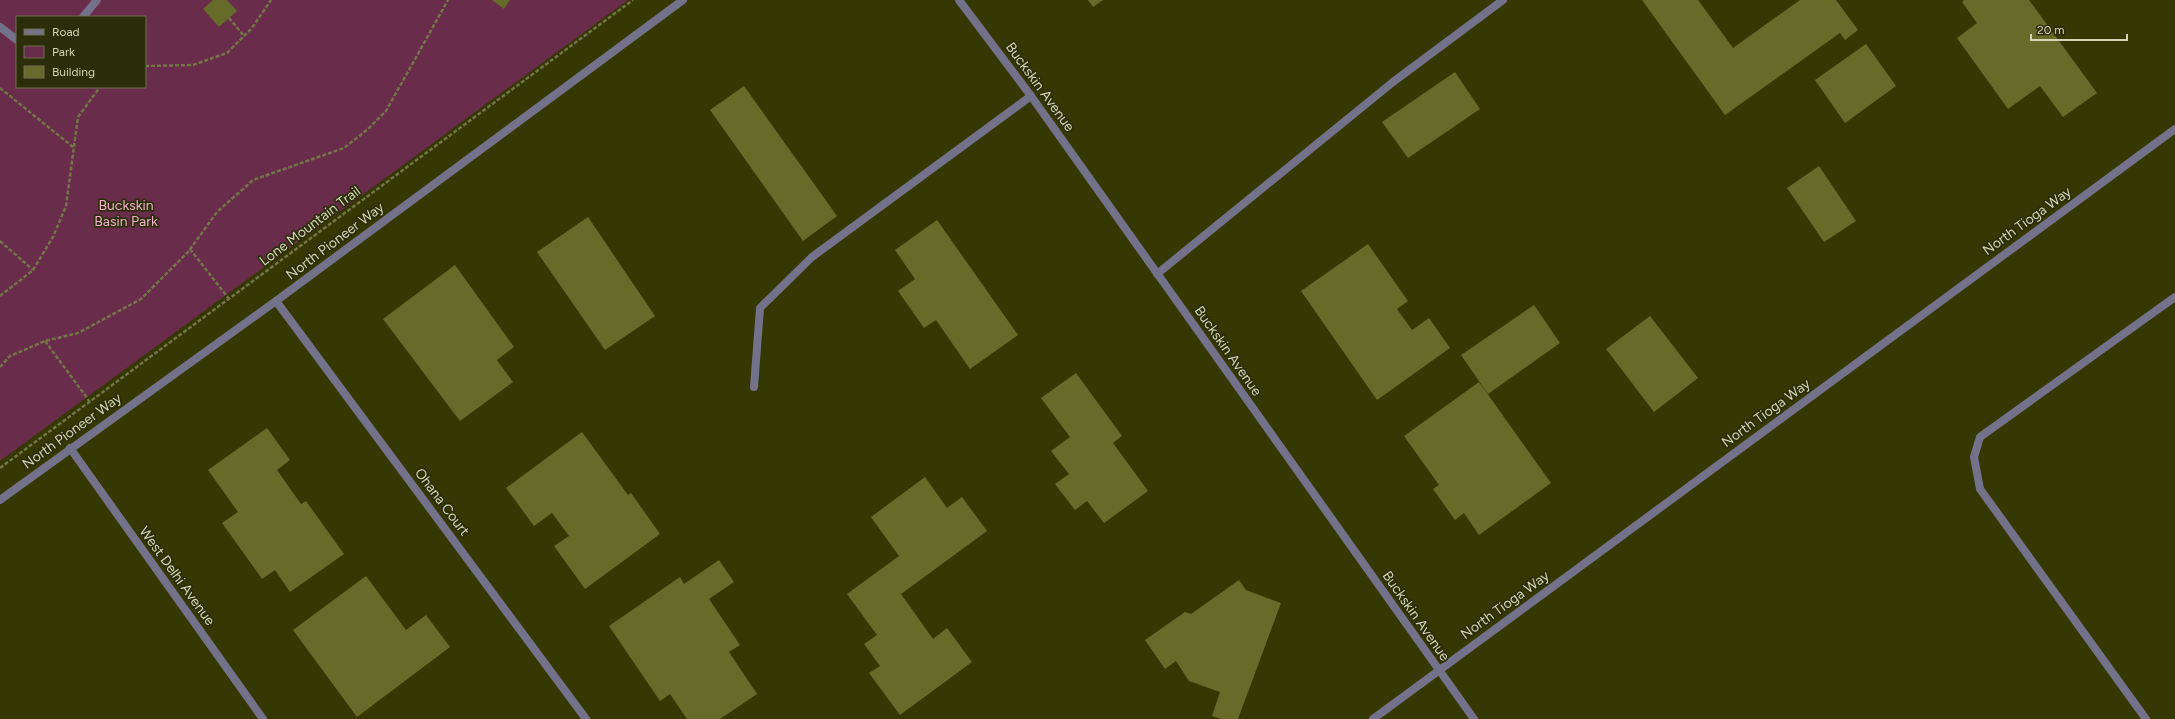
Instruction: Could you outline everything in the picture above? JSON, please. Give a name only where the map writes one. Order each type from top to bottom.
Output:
[{"type":"street","points":[[84,16],[97,0]]},
{"type":"street","name":"North Pioneer Way","points":[[0,500],[70,448],[276,301],[683,0]]},
{"type":"street","name":"Buckskin Avenue","points":[[959,0],[1031,96],[1474,719]]},
{"type":"street","points":[[1157,274],[1393,82],[1503,0]]},
{"type":"street","points":[[0,27],[16,39]]},
{"type":"street","points":[[754,386],[760,308],[812,257],[1031,96]]},
{"type":"street","name":"North Tioga Way","points":[[1373,719],[2175,129]]},
{"type":"street","points":[[2146,719],[1980,489],[1974,457],[1980,437],[2175,297]]},
{"type":"street","name":"Ohana Court","points":[[276,301],[586,719]]},
{"type":"street","name":"West Delhi Avenue","points":[[70,448],[263,719]]},
{"type":"path","points":[[146,66],[193,65],[227,53],[252,28],[271,0]]},
{"type":"path","points":[[0,366],[10,356],[44,341],[78,333],[140,299],[190,249],[217,212],[254,180],[344,148],[368,129],[386,110],[448,0]]},
{"type":"path","name":"Lone Mountain Trail","points":[[0,468],[632,0]]},
{"type":"path","points":[[229,18],[244,36]]},
{"type":"path","points":[[0,88],[73,147]]},
{"type":"path","points":[[0,296],[33,270],[53,237],[66,206],[78,117],[99,88]]},
{"type":"path","points":[[0,241],[33,270]]},
{"type":"path","points":[[190,249],[229,299]]},
{"type":"path","points":[[44,341],[90,402]]},
{"type":"green space","name":"Buckskin Basin Park","points":[[0,0],[628,0],[0,461]]},
{"type":"building","points":[[213,0],[227,0],[237,11],[219,27],[203,9]]},
{"type":"building","points":[[492,0],[510,0],[504,9]]},
{"type":"building","points":[[1088,0],[1103,0],[1093,7]]},
{"type":"building","points":[[1642,0],[1698,0],[1733,48],[1800,0],[1836,0],[1858,30],[1845,40],[1840,33],[1725,115]]},
{"type":"building","points":[[1964,0],[2029,0],[2097,93],[2063,117],[2040,86],[2008,109],[1957,38],[1977,23],[1962,2]]},
{"type":"building","points":[[1866,44],[1896,86],[1845,123],[1815,80]]},
{"type":"building","points":[[1455,72],[1480,109],[1408,158],[1382,122]]},
{"type":"building","points":[[744,86],[837,216],[803,241],[710,110]]},
{"type":"building","points":[[1819,166],[1856,221],[1824,242],[1787,188]]},
{"type":"building","points":[[588,217],[655,316],[605,350],[537,252]]},
{"type":"building","points":[[937,220],[1018,335],[970,369],[936,320],[924,328],[898,291],[915,279],[895,250]]},
{"type":"building","points":[[1368,244],[1408,301],[1397,309],[1412,330],[1429,318],[1450,348],[1377,400],[1301,291]]},
{"type":"building","points":[[455,265],[514,347],[497,360],[513,382],[460,421],[383,319]]},
{"type":"building","points":[[1534,305],[1560,343],[1488,394],[1461,355]]},
{"type":"building","points":[[1650,316],[1698,378],[1654,412],[1606,349]]},
{"type":"building","points":[[1076,373],[1122,436],[1113,443],[1148,491],[1104,523],[1087,501],[1075,510],[1055,484],[1069,474],[1051,451],[1070,437],[1041,398]]},
{"type":"building","points":[[1479,382],[1551,483],[1479,535],[1464,513],[1455,520],[1433,489],[1439,485],[1404,436]]},
{"type":"building","points":[[267,428],[290,460],[277,470],[301,504],[306,501],[344,554],[290,592],[275,570],[262,579],[222,523],[238,512],[208,470]]},
{"type":"building","points":[[582,432],[628,495],[631,493],[660,534],[585,589],[554,546],[569,536],[552,513],[534,526],[506,488]]},
{"type":"building","points":[[925,477],[947,508],[962,497],[987,531],[901,594],[933,639],[947,628],[972,662],[900,715],[869,673],[880,666],[864,644],[877,635],[847,594],[899,556],[871,517]]},
{"type":"building","points":[[719,560],[734,582],[709,599],[740,645],[729,652],[757,694],[720,719],[687,719],[670,694],[660,701],[609,626],[680,577],[684,584]]},
{"type":"building","points":[[366,576],[406,630],[426,615],[450,647],[357,717],[293,630]]},
{"type":"building","points":[[1239,580],[1246,590],[1281,603],[1238,719],[1221,719],[1212,716],[1220,692],[1189,681],[1176,661],[1165,669],[1145,640],[1185,612],[1191,614]]}]
